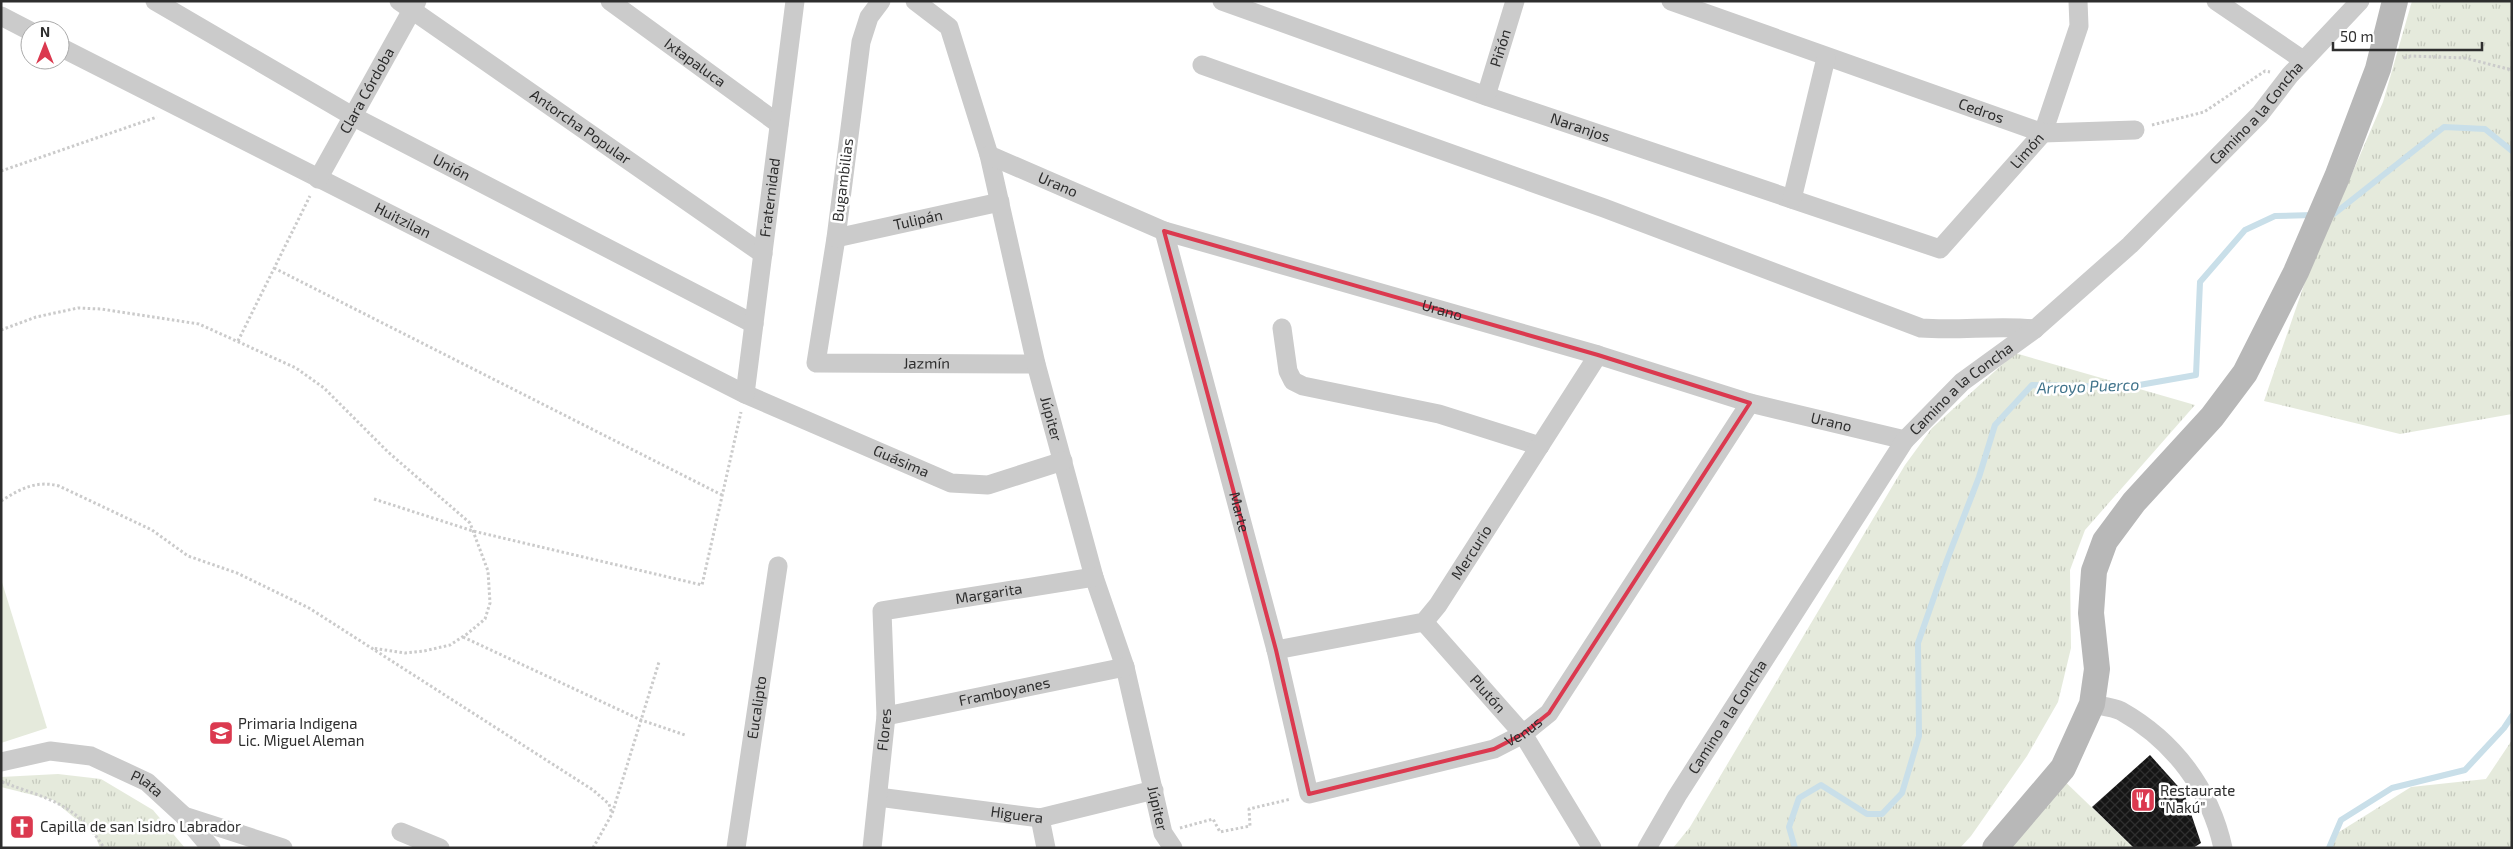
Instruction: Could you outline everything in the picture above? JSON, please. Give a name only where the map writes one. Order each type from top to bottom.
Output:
[{"type":"street","name":"Unión","points":[[155,1],[354,117],[754,324]]},
{"type":"street","name":"Ixtapaluca","points":[[610,1],[779,124]]},
{"type":"street","name":"Fraternidad","points":[[745,394],[795,1]]},
{"type":"street","name":"Bugambilias","points":[[816,363],[836,238],[861,42],[869,17],[881,1]]},
{"type":"street","name":"Júpiter","points":[[915,1],[949,27],[989,155],[1036,364],[1094,577],[1125,668],[1168,840]]},
{"type":"street","name":"Naranjos","points":[[1222,1],[1486,96],[1940,249]]},
{"type":"street","name":"Piñón","points":[[1486,96],[1515,1]]},
{"type":"street","name":"Cedros","points":[[1671,1],[1826,58],[2043,133],[2135,130]]},
{"type":"street","name":"Limón","points":[[1940,249],[2043,133],[2079,26],[2078,1]]},
{"type":"street","points":[[2216,1],[2303,60]]},
{"type":"street","name":"Camino a la Concha","points":[[1647,848],[1677,796],[1905,440],[1962,382],[2035,329],[2130,245],[2181,196],[2260,114],[2303,60],[2360,1]]},
{"type":"street","points":[[1995,848],[2063,768],[2092,704],[2097,670],[2091,613],[2094,571],[2105,542],[2134,502],[2232,393],[2296,272],[2336,177],[2378,69],[2395,1]]},
{"type":"street","name":"Clara Córdoba","points":[[318,179],[354,117],[409,4]]},
{"type":"street","name":"Antorcha Popular","points":[[409,4],[763,254]]},
{"type":"street","points":[[1,16],[20,26]]},
{"type":"street","name":"Huitzilan","points":[[70,52],[745,394]]},
{"type":"street","points":[[1792,199],[1826,58]]},
{"type":"street","points":[[1202,65],[1595,205],[1921,328],[1942,329],[2004,326],[2035,329]]},
{"type":"street","name":"Urano","points":[[989,155],[1164,231],[1598,355],[1750,403],[1905,440]]},
{"type":"street","name":"Tulipán","points":[[836,238],[1000,202]]},
{"type":"street","name":"Marte","points":[[1164,231],[1276,650],[1309,794]]},
{"type":"street","points":[[1282,328],[1288,371],[1293,381],[1303,386],[1439,414],[1540,446]]},
{"type":"street","name":"Mercurio","points":[[1424,622],[1438,605],[1598,355]]},
{"type":"street","name":"Jazmín","points":[[816,363],[1036,364]]},
{"type":"street","name":"Guásima","points":[[745,394],[951,483],[988,485],[1063,461]]},
{"type":"street","name":"Venus","points":[[1309,794],[1494,749],[1523,734],[1549,713],[1750,403]]},
{"type":"street","name":"Eucalipto","points":[[736,848],[778,566]]},
{"type":"street","name":"Margarita","points":[[882,611],[1094,577]]},
{"type":"street","name":"Flores","points":[[872,848],[886,716],[882,611]]},
{"type":"street","points":[[1276,650],[1424,622]]},
{"type":"street","name":"Plutón","points":[[1424,622],[1523,734],[1592,848]]},
{"type":"street","name":"Framboyanes","points":[[886,716],[1125,668]]},
{"type":"street","points":[[2092,704],[2120,710],[2172,748],[2204,792],[2223,848]]},
{"type":"street","name":"Plata","points":[[1,762],[50,751],[91,756],[147,782],[184,816],[283,848]]},
{"type":"street","name":"Higuera","points":[[878,797],[1040,818],[1154,790]]},
{"type":"street","points":[[184,816],[211,848]]},
{"type":"street","points":[[1040,818],[1046,848]]},
{"type":"street","points":[[400,832],[440,848]]},
{"type":"path","points":[[2378,69],[2410,56],[2465,58],[2512,70]]},
{"type":"path","points":[[2135,130],[2204,112],[2265,71],[2290,75]]},
{"type":"path","points":[[1,171],[179,109]]},
{"type":"path","points":[[238,341],[318,179]]},
{"type":"path","points":[[274,268],[722,496]]},
{"type":"path","points":[[1,330],[36,318],[78,308],[100,309],[199,324],[296,368],[324,388],[388,452],[470,523],[488,572],[490,603],[485,619],[463,637],[450,645],[424,651],[405,653],[372,648]]},
{"type":"path","points":[[374,499],[473,531],[702,585],[745,394]]},
{"type":"path","points":[[1,501],[21,488],[45,482],[59,486],[152,530],[188,556],[237,574],[309,608],[593,790],[608,804],[612,814]]},
{"type":"path","points":[[463,637],[641,720],[685,735]]},
{"type":"path","points":[[593,848],[612,814],[659,662]]},
{"type":"path","points":[[1,782],[56,801],[86,822],[104,848]]},
{"type":"path","points":[[1168,840],[1213,819],[1220,832],[1250,826],[1249,809],[1309,794]]},
{"type":"highlighted area","points":[[1164,231],[1598,355],[1750,403],[1549,713],[1523,734],[1494,749],[1309,794],[1276,650]]},
{"type":"green space","points":[[2412,1],[2512,1],[2512,414],[2400,434],[2264,401],[2305,282],[2383,102]]},
{"type":"green space","points":[[2015,353],[2195,405],[2085,530],[2070,570],[2071,648],[2058,702],[2027,756],[1971,836],[1960,848],[1673,848],[1690,827],[1905,465],[1932,428]]},
{"type":"green space","points":[[1,579],[47,728],[1,743]]},
{"type":"green space","points":[[2512,740],[2512,848],[2330,848],[2331,837],[2411,787],[2486,779]]},
{"type":"green space","points":[[2056,773],[2134,848],[2010,848]]},
{"type":"green space","points":[[58,774],[101,779],[153,810],[185,848],[100,848],[95,835],[53,800],[1,787],[1,777]]},
{"type":"building","name":"Restaurate \"Nakú\"","points":[[2150,755],[2184,793],[2201,843],[2193,848],[2134,848],[2092,807]]},
{"type":"waterway","name":"Arroyo Puerco","points":[[2329,214],[2334,214],[2444,127],[2485,129],[2512,151]]},
{"type":"waterway","name":"Arroyo Puerco","points":[[1795,848],[1789,827],[1799,798],[1821,785],[1867,814],[1882,814],[1902,793],[1919,736],[1918,643],[1979,477],[1995,425],[2032,385],[2128,387],[2196,375],[2200,282],[2245,230],[2275,216],[2314,215]]},
{"type":"waterway","points":[[2329,848],[2341,820],[2392,788],[2465,770],[2504,728],[2512,716]]},
{"type":"place","name":"Primaria Indigena Lic. Miguel Aleman","points":[[221,733]]},
{"type":"place","name":"Restaurate \"Nakú\"","points":[[2143,800]]},
{"type":"place","name":"Capilla de san Isidro Labrador","points":[[22,827]]}]
